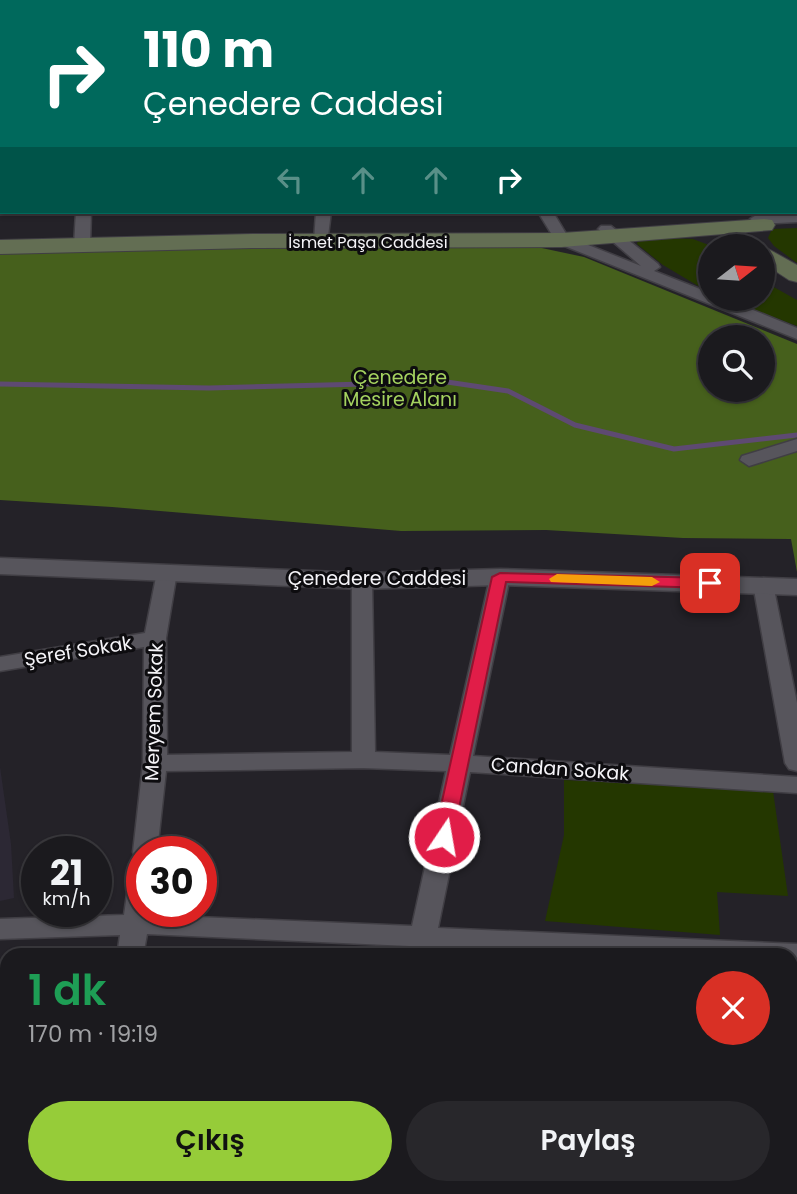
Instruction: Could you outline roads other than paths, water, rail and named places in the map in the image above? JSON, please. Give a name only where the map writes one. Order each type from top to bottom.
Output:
[{"type":"main road","name":"İsmet Paşa Caddesi","points":[[0,241],[322,238],[555,228],[611,233],[730,228]]},
{"type":"main road","points":[[730,228],[797,275]]},
{"type":"main road","name":"İsmet Paşa Caddesi","points":[[0,247],[82,242]]},
{"type":"main road","points":[[775,275],[797,288]]},
{"type":"street","points":[[82,214],[82,242]]},
{"type":"street","points":[[322,238],[323,214]]},
{"type":"street","name":"İsmet Paşa Caddesi","points":[[730,228],[797,217]]},
{"type":"street","name":"İsmet Paşa Caddesi","points":[[730,228],[797,223]]},
{"type":"street","points":[[555,228],[698,294]]},
{"type":"street","points":[[611,233],[643,260],[689,290]]},
{"type":"street","points":[[743,312],[797,334]]},
{"type":"street","points":[[749,460],[797,445]]},
{"type":"street","name":"Çenedere Caddesi","points":[[0,566],[362,581],[500,577],[797,587]]},
{"type":"street","name":"Meryem Sokak","points":[[147,836],[155,764],[155,638],[167,572]]},
{"type":"street","points":[[422,945],[500,577]]},
{"type":"street","points":[[362,581],[365,704],[363,760]]},
{"type":"street","points":[[763,584],[797,763]]},
{"type":"street","name":"Şeref Sokak","points":[[0,664],[155,638]]},
{"type":"street","name":"Candan Sokak","points":[[155,764],[363,760],[460,763],[797,785]]},
{"type":"street","points":[[0,929],[126,923]]},
{"type":"street","points":[[132,948],[136,927]]},
{"type":"street","points":[[189,927],[422,945],[547,948]]},
{"type":"waterway","points":[[0,384],[209,388],[447,382],[508,391],[575,425],[674,449],[797,435]]},
{"type":"park label","name":"Çenedere Mesire Alanı","points":[[400,388]]}]
